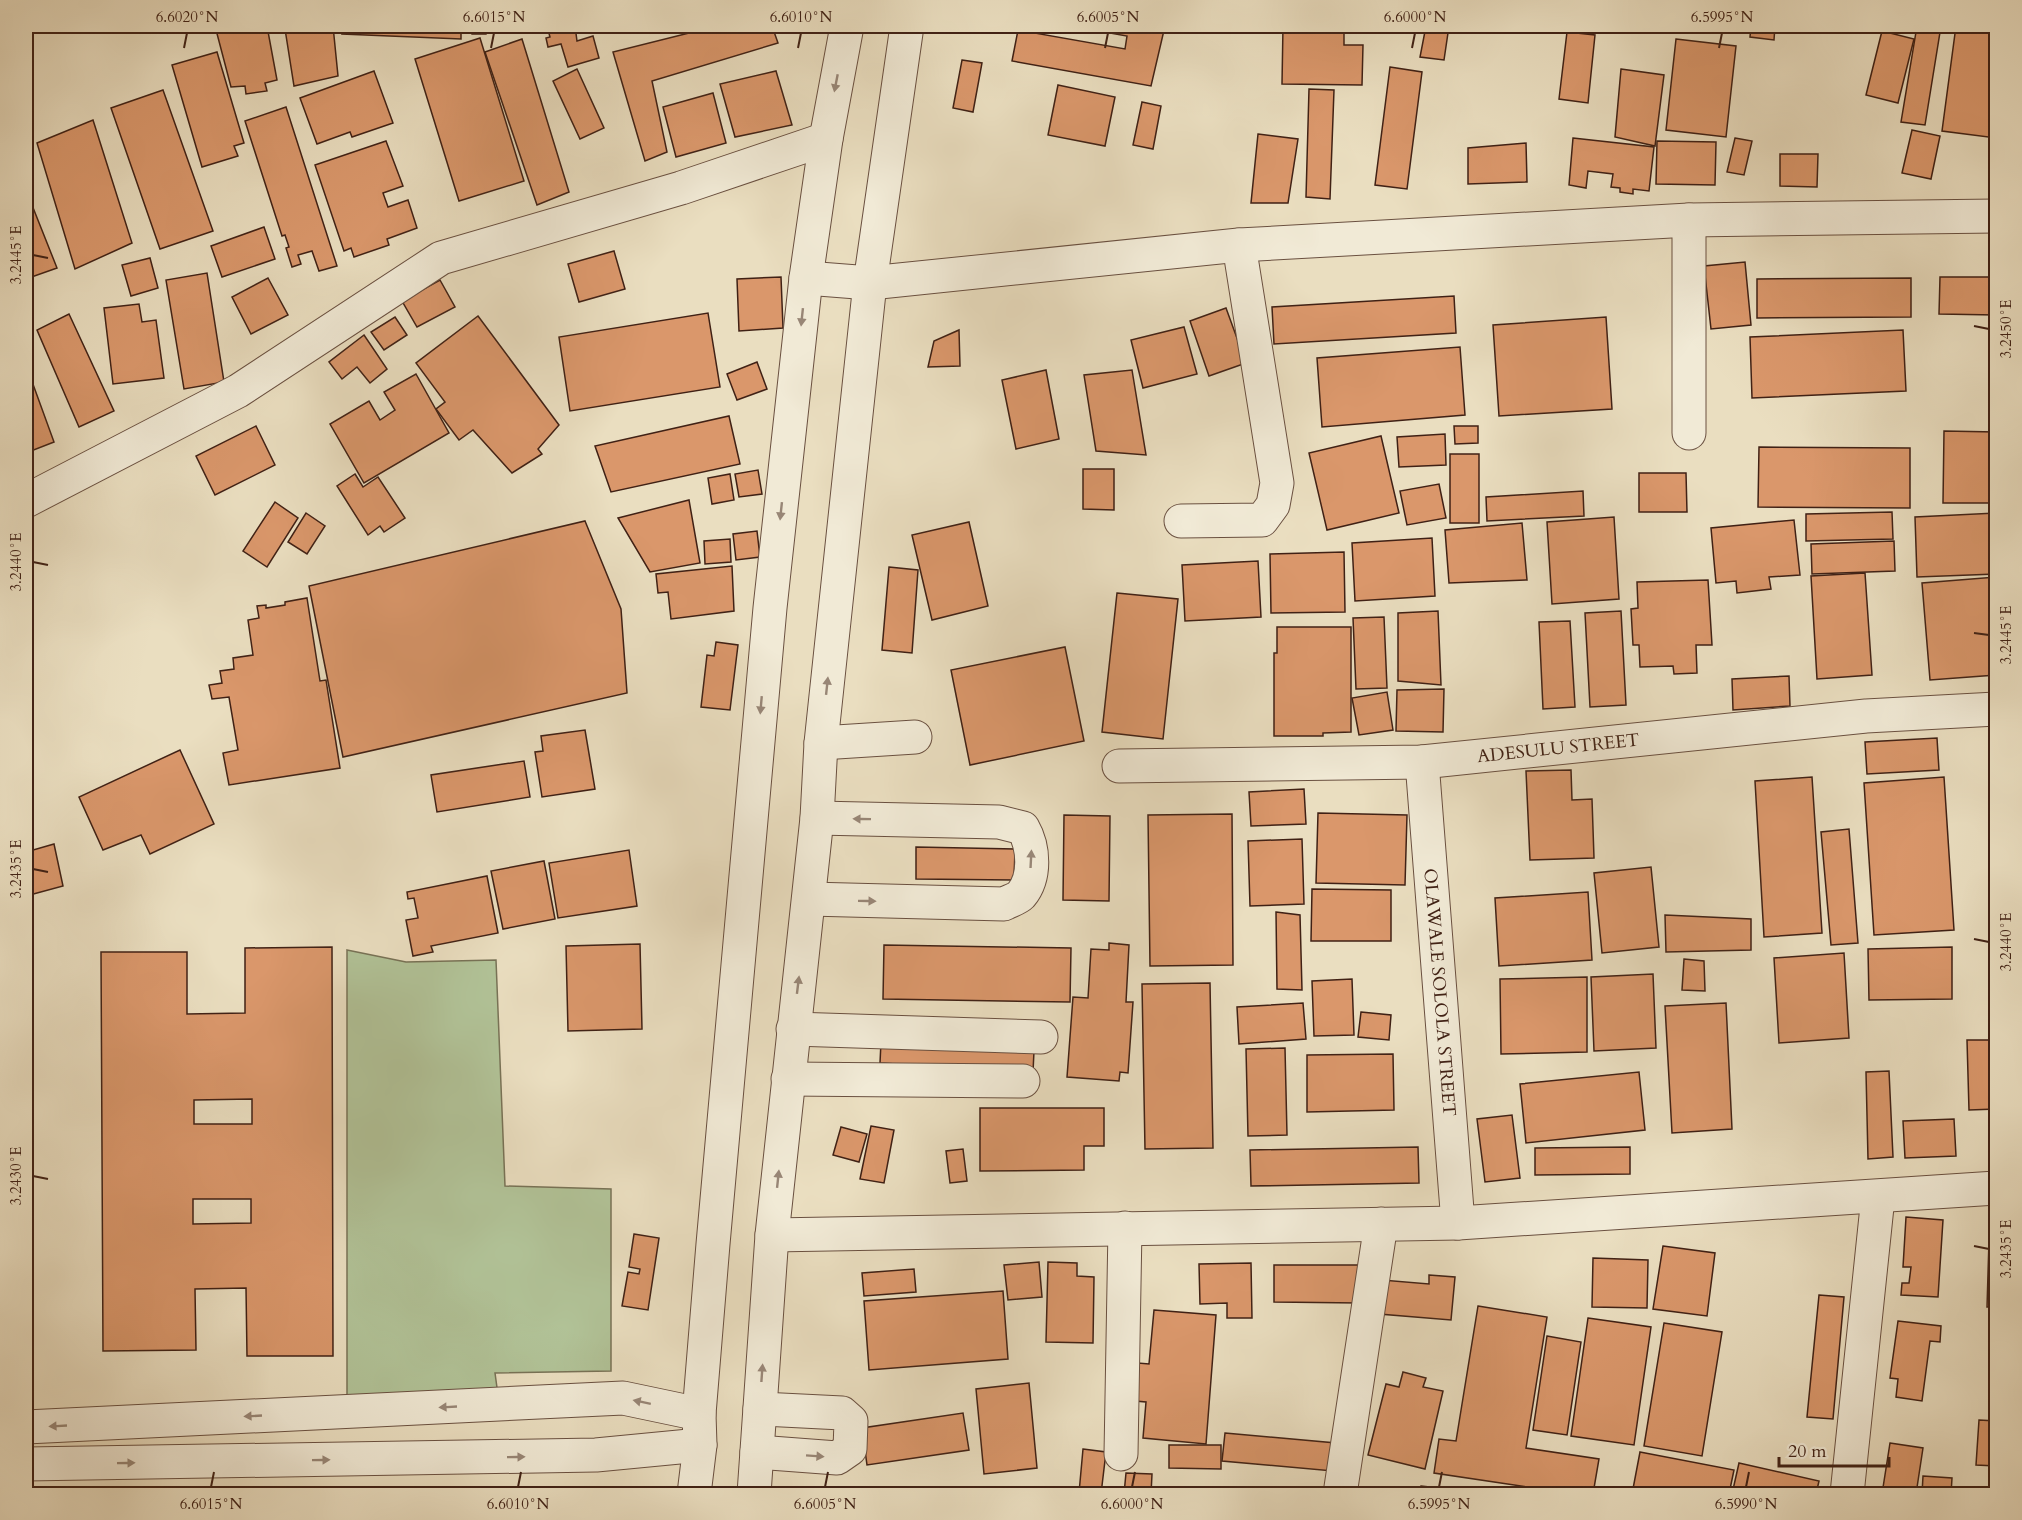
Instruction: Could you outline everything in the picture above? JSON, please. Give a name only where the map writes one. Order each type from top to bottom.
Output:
[{"type":"street","points":[[694,1494],[770,608],[806,278],[826,139],[847,26]]},
{"type":"street","points":[[754,1494],[772,1235],[817,818],[820,743],[870,283],[907,26]]},
{"type":"street","points":[[26,501],[238,392],[441,258],[681,188],[826,139]]},
{"type":"street","points":[[806,278],[870,283],[1239,245],[1689,220],[1996,216]]},
{"type":"street","points":[[1689,220],[1689,433]]},
{"type":"street","points":[[1181,521],[1262,520],[1272,505],[1277,483],[1239,245]]},
{"type":"street","name":"ADESULU STREET","points":[[1119,766],[1422,762],[1866,716],[1996,709]]},
{"type":"street","points":[[820,743],[915,737]]},
{"type":"street","name":"OLAWALE SOLOLA STREET","points":[[1422,762],[1458,1223]]},
{"type":"street","points":[[809,899],[1004,904],[1020,897],[1030,879],[1032,843],[1023,828],[999,822],[817,818]]},
{"type":"street","points":[[793,1029],[1041,1037]]},
{"type":"street","points":[[788,1080],[1023,1081]]},
{"type":"street","points":[[772,1235],[1458,1223],[1996,1188]]},
{"type":"street","points":[[1847,1494],[1878,1197]]},
{"type":"street","points":[[1340,1494],[1381,1224]]},
{"type":"street","points":[[1121,1454],[1125,1228]]},
{"type":"street","points":[[26,1427],[623,1398],[700,1429]]},
{"type":"street","points":[[757,1452],[837,1458],[850,1449],[851,1421],[842,1413],[760,1409]]},
{"type":"street","points":[[26,1464],[596,1455],[700,1429]]},
{"type":"green space","points":[[347,950],[406,962],[496,960],[505,1186],[611,1189],[611,1371],[495,1373],[498,1395],[347,1395]]},
{"type":"building","points":[[215,26],[267,26],[277,80],[265,83],[267,91],[246,94],[245,86],[231,87]]},
{"type":"building","points":[[333,26],[338,76],[294,86],[285,29]]},
{"type":"building","points":[[344,26],[461,26],[461,39],[342,34]]},
{"type":"building","points":[[471,26],[487,26],[486,34],[472,34]]},
{"type":"building","points":[[547,26],[575,26],[577,41],[593,36],[599,58],[568,67],[561,44],[548,47],[546,38],[550,37]]},
{"type":"building","points":[[596,26],[622,26],[597,32]]},
{"type":"building","points":[[717,26],[772,26],[778,43],[652,81],[667,152],[645,161],[613,52]]},
{"type":"building","points":[[1071,26],[1165,26],[1151,86],[1012,61],[1018,30],[1125,49],[1127,36]]},
{"type":"building","points":[[1283,26],[1344,26],[1344,45],[1363,45],[1362,85],[1282,84]]},
{"type":"building","points":[[1426,26],[1449,26],[1444,60],[1420,57]]},
{"type":"building","points":[[1751,26],[1775,26],[1774,40],[1750,37]]},
{"type":"building","points":[[1819,26],[1878,26],[1877,31]]},
{"type":"building","points":[[1917,26],[1941,26],[1925,125],[1901,122]]},
{"type":"building","points":[[1956,26],[1996,26],[1996,51],[1994,51],[1991,73],[1996,74],[1996,138],[1942,131]]},
{"type":"building","points":[[1882,31],[1914,39],[1898,103],[1866,95]]},
{"type":"building","points":[[1567,32],[1595,35],[1588,103],[1559,99]]},
{"type":"building","points":[[480,38],[524,181],[459,201],[415,59]]},
{"type":"building","points":[[522,39],[569,192],[537,205],[485,52]]},
{"type":"building","points":[[1676,39],[1736,46],[1726,137],[1666,130]]},
{"type":"building","points":[[217,52],[244,143],[234,146],[238,156],[202,167],[172,65]]},
{"type":"building","points":[[962,60],[982,63],[973,112],[953,108]]},
{"type":"building","points":[[1390,67],[1422,72],[1407,189],[1375,185]]},
{"type":"building","points":[[577,69],[604,128],[580,139],[553,81]]},
{"type":"building","points":[[1621,69],[1664,75],[1655,146],[1615,137]]},
{"type":"building","points":[[374,71],[393,123],[352,137],[350,132],[317,144],[300,98]]},
{"type":"building","points":[[776,71],[792,125],[735,137],[720,84]]},
{"type":"building","points":[[1058,85],[1115,97],[1105,146],[1048,135]]},
{"type":"building","points":[[1309,89],[1334,90],[1330,199],[1306,197]]},
{"type":"building","points":[[163,90],[213,231],[160,249],[111,108]]},
{"type":"building","points":[[713,93],[726,143],[676,157],[663,107]]},
{"type":"building","points":[[1142,102],[1161,106],[1153,149],[1133,145]]},
{"type":"building","points":[[286,107],[337,266],[319,271],[312,251],[298,255],[301,264],[292,267],[286,248],[289,247],[285,235],[282,236],[245,121]]},
{"type":"building","points":[[93,120],[132,243],[75,269],[37,143]]},
{"type":"building","points":[[1912,130],[1940,136],[1931,179],[1902,173]]},
{"type":"building","points":[[1258,134],[1298,139],[1288,203],[1251,203]]},
{"type":"building","points":[[1573,138],[1654,147],[1649,191],[1633,189],[1633,194],[1620,192],[1620,188],[1611,187],[1613,174],[1588,171],[1586,188],[1569,185]]},
{"type":"building","points":[[1735,138],[1752,141],[1744,175],[1727,172]]},
{"type":"building","points":[[386,141],[403,186],[383,193],[388,207],[408,200],[417,228],[387,239],[389,245],[354,257],[351,248],[344,251],[315,165]]},
{"type":"building","points":[[1657,141],[1716,142],[1715,185],[1656,184]]},
{"type":"building","points":[[1526,143],[1527,182],[1468,184],[1468,148]]},
{"type":"building","points":[[1780,154],[1818,154],[1817,187],[1780,186]]},
{"type":"building","points":[[26,190],[57,268],[26,279]]},
{"type":"building","points":[[264,227],[275,259],[222,277],[211,246]]},
{"type":"building","points":[[614,251],[625,289],[579,302],[568,264]]},
{"type":"building","points":[[150,258],[158,288],[131,296],[122,265]]},
{"type":"building","points":[[1745,262],[1751,325],[1711,329],[1704,266]]},
{"type":"building","points":[[207,273],[224,382],[184,389],[166,280]]},
{"type":"building","points":[[781,277],[783,328],[739,331],[737,279]]},
{"type":"building","points":[[1940,277],[1996,277],[1996,315],[1939,314]]},
{"type":"building","points":[[268,278],[288,315],[251,334],[232,297]]},
{"type":"building","points":[[1911,278],[1911,317],[1757,318],[1757,279]]},
{"type":"building","points":[[440,280],[455,307],[417,327],[402,301]]},
{"type":"building","points":[[1454,296],[1456,333],[1274,344],[1272,307]]},
{"type":"building","points":[[139,304],[142,322],[156,320],[164,378],[113,384],[104,308]]},
{"type":"building","points":[[1226,308],[1246,363],[1209,376],[1190,321]]},
{"type":"building","points":[[708,313],[720,387],[570,411],[559,337]]},
{"type":"building","points":[[69,314],[114,411],[79,427],[37,330]]},
{"type":"building","points":[[478,316],[559,425],[538,449],[542,454],[512,473],[473,430],[459,440],[436,409],[445,402],[416,363]]},
{"type":"building","points":[[395,317],[407,335],[384,350],[371,332]]},
{"type":"building","points":[[1606,317],[1612,409],[1499,416],[1493,325]]},
{"type":"building","points":[[1184,327],[1197,374],[1143,388],[1131,340]]},
{"type":"building","points":[[959,330],[960,366],[928,367],[934,341]]},
{"type":"building","points":[[1903,330],[1906,391],[1752,398],[1750,337]]},
{"type":"building","points":[[364,335],[387,369],[370,383],[357,367],[342,379],[329,362]]},
{"type":"building","points":[[1460,347],[1465,415],[1322,427],[1317,358]]},
{"type":"building","points":[[757,362],[767,389],[737,400],[727,374]]},
{"type":"building","points":[[26,365],[54,442],[26,453]]},
{"type":"building","points":[[1046,370],[1059,439],[1016,449],[1002,380]]},
{"type":"building","points":[[1132,370],[1146,455],[1096,451],[1084,375]]},
{"type":"building","points":[[416,374],[449,433],[364,483],[330,424],[369,401],[380,420],[395,410],[384,392]]},
{"type":"building","points":[[729,416],[740,464],[611,492],[595,446]]},
{"type":"building","points":[[256,426],[275,465],[215,495],[196,456]]},
{"type":"building","points":[[1454,426],[1478,426],[1478,443],[1455,444]]},
{"type":"building","points":[[1944,431],[1996,432],[1996,503],[1943,503]]},
{"type":"building","points":[[1445,434],[1446,465],[1399,467],[1397,437]]},
{"type":"building","points":[[1381,436],[1399,513],[1327,530],[1309,453]]},
{"type":"building","points":[[1759,447],[1910,448],[1910,508],[1758,507]]},
{"type":"building","points":[[1450,454],[1479,454],[1479,523],[1450,523]]},
{"type":"building","points":[[1083,469],[1114,469],[1114,510],[1083,509]]},
{"type":"building","points":[[758,470],[762,494],[739,497],[735,474]]},
{"type":"building","points":[[1639,473],[1686,473],[1687,512],[1639,512]]},
{"type":"building","points":[[355,474],[363,487],[378,477],[405,518],[384,532],[380,526],[368,535],[337,486]]},
{"type":"building","points":[[730,474],[734,500],[712,504],[708,478]]},
{"type":"building","points":[[1439,484],[1446,518],[1407,525],[1400,491]]},
{"type":"building","points":[[1583,491],[1584,516],[1487,521],[1486,497]]},
{"type":"building","points":[[689,500],[700,563],[650,572],[618,518]]},
{"type":"building","points":[[275,502],[298,518],[267,567],[243,551]]},
{"type":"building","points":[[1892,512],[1893,539],[1806,541],[1806,514]]},
{"type":"building","points":[[306,513],[325,526],[307,554],[288,542]]},
{"type":"building","points":[[1996,513],[1996,574],[1917,577],[1915,517]]},
{"type":"building","points":[[1614,517],[1619,599],[1552,604],[1547,522]]},
{"type":"building","points":[[1794,520],[1800,575],[1769,577],[1771,589],[1737,593],[1736,581],[1716,583],[1711,528]]},
{"type":"building","points":[[585,521],[621,609],[627,693],[343,757],[309,586]]},
{"type":"building","points":[[969,522],[988,606],[932,620],[912,535]]},
{"type":"building","points":[[1522,523],[1527,580],[1449,583],[1445,530]]},
{"type":"building","points":[[757,531],[760,557],[736,560],[733,534]]},
{"type":"building","points":[[1432,538],[1435,596],[1355,601],[1352,543]]},
{"type":"building","points":[[730,539],[731,562],[705,564],[704,541]]},
{"type":"building","points":[[1894,541],[1895,571],[1812,574],[1811,544]]},
{"type":"building","points":[[1344,552],[1345,612],[1271,613],[1270,554]]},
{"type":"building","points":[[1258,561],[1261,617],[1185,621],[1182,565]]},
{"type":"building","points":[[732,566],[734,611],[671,619],[668,592],[658,593],[656,574]]},
{"type":"building","points":[[889,567],[918,570],[912,653],[882,650]]},
{"type":"building","points":[[1865,573],[1872,675],[1817,679],[1811,576]]},
{"type":"building","points":[[1996,577],[1996,675],[1930,680],[1922,583]]},
{"type":"building","points":[[1708,580],[1712,645],[1696,645],[1697,673],[1674,674],[1673,666],[1640,667],[1639,645],[1633,645],[1631,609],[1638,608],[1637,582]]},
{"type":"building","points":[[1117,593],[1178,599],[1163,739],[1102,732]]},
{"type":"building","points":[[307,598],[320,681],[326,680],[340,768],[229,785],[223,753],[238,750],[229,697],[212,699],[209,685],[222,683],[220,671],[234,669],[233,658],[253,655],[248,620],[259,618],[257,606],[266,605],[266,608],[285,605],[285,602]]},
{"type":"building","points":[[1438,611],[1441,685],[1398,681],[1398,613]]},
{"type":"building","points":[[1621,611],[1626,705],[1590,707],[1585,613]]},
{"type":"building","points":[[1384,617],[1387,688],[1356,689],[1353,618]]},
{"type":"building","points":[[1570,621],[1575,707],[1543,709],[1539,622]]},
{"type":"building","points":[[1277,627],[1351,627],[1351,732],[1323,733],[1323,736],[1274,736],[1274,653],[1277,653]]},
{"type":"building","points":[[716,642],[738,645],[730,710],[701,707],[707,655],[714,656]]},
{"type":"building","points":[[1065,647],[1084,741],[970,765],[951,670]]},
{"type":"building","points":[[1789,676],[1790,706],[1733,710],[1732,679]]},
{"type":"building","points":[[1444,689],[1443,732],[1396,731],[1397,690]]},
{"type":"building","points":[[1387,692],[1393,730],[1359,735],[1352,698]]},
{"type":"building","points":[[585,730],[595,789],[542,797],[535,752],[543,751],[541,736]]},
{"type":"building","points":[[1937,738],[1939,770],[1867,774],[1865,742]]},
{"type":"building","points":[[180,750],[214,824],[150,854],[141,835],[103,850],[79,797]]},
{"type":"building","points":[[524,761],[530,797],[437,812],[431,775]]},
{"type":"building","points":[[1571,770],[1572,800],[1592,799],[1594,858],[1530,860],[1526,771]]},
{"type":"building","points":[[1812,777],[1822,933],[1764,937],[1755,781]]},
{"type":"building","points":[[1944,777],[1954,930],[1874,935],[1864,783]]},
{"type":"building","points":[[1304,789],[1306,824],[1251,826],[1249,792]]},
{"type":"building","points":[[1318,813],[1407,815],[1405,885],[1316,883]]},
{"type":"building","points":[[1232,814],[1233,965],[1150,966],[1148,815]]},
{"type":"building","points":[[1064,815],[1110,816],[1109,901],[1063,900]]},
{"type":"building","points":[[1849,829],[1858,943],[1831,945],[1821,832]]},
{"type":"building","points":[[1302,839],[1304,904],[1250,906],[1248,841]]},
{"type":"building","points":[[54,844],[63,886],[26,896],[26,852]]},
{"type":"building","points":[[916,847],[1015,849],[1014,880],[916,879]]},
{"type":"building","points":[[629,850],[637,906],[558,918],[549,863]]},
{"type":"building","points":[[544,861],[555,919],[503,929],[491,871]]},
{"type":"building","points":[[1651,867],[1659,947],[1602,953],[1594,873]]},
{"type":"building","points":[[487,876],[498,933],[431,946],[433,952],[413,956],[406,920],[418,918],[414,898],[408,899],[407,892]]},
{"type":"building","points":[[1312,889],[1391,890],[1391,941],[1311,941]]},
{"type":"building","points":[[1588,892],[1592,960],[1499,966],[1495,898]]},
{"type":"building","points":[[1276,912],[1300,915],[1302,990],[1277,989]]},
{"type":"building","points":[[1665,915],[1751,919],[1751,950],[1666,952]]},
{"type":"building","points":[[1109,943],[1129,945],[1126,1002],[1133,1002],[1128,1073],[1120,1072],[1119,1081],[1067,1077],[1073,997],[1088,998],[1091,949],[1109,950]]},
{"type":"building","points":[[640,944],[642,1029],[568,1031],[566,946]]},
{"type":"building","points":[[884,945],[1071,948],[1070,1002],[883,999]]},
{"type":"building","points":[[332,947],[333,1356],[247,1356],[246,1288],[195,1289],[196,1350],[103,1351],[101,952],[187,952],[187,1014],[245,1013],[245,948]],"holes":[[[252,1099],[252,1124],[194,1124],[194,1100]],[[193,1199],[251,1199],[251,1223],[193,1224]]]},
{"type":"building","points":[[1952,947],[1952,999],[1869,1000],[1868,949]]},
{"type":"building","points":[[1844,953],[1849,1038],[1779,1043],[1774,958]]},
{"type":"building","points":[[1684,959],[1704,961],[1705,991],[1682,990]]},
{"type":"building","points":[[1653,974],[1656,1048],[1594,1051],[1591,977]]},
{"type":"building","points":[[1587,977],[1587,1052],[1501,1054],[1500,979]]},
{"type":"building","points":[[1352,979],[1354,1035],[1314,1036],[1312,981]]},
{"type":"building","points":[[1210,983],[1213,1148],[1145,1149],[1142,984]]},
{"type":"building","points":[[1303,1003],[1306,1039],[1239,1044],[1237,1007]]},
{"type":"building","points":[[1726,1003],[1732,1129],[1672,1133],[1665,1006]]},
{"type":"building","points":[[1361,1012],[1391,1015],[1389,1040],[1358,1037]]},
{"type":"building","points":[[1967,1040],[1996,1040],[1996,1109],[1969,1110]]},
{"type":"building","points":[[881,1042],[1034,1051],[1033,1072],[880,1063]]},
{"type":"building","points":[[1285,1048],[1287,1135],[1248,1136],[1246,1049]]},
{"type":"building","points":[[1393,1054],[1394,1110],[1307,1112],[1307,1055]]},
{"type":"building","points":[[1889,1071],[1893,1157],[1868,1159],[1866,1072]]},
{"type":"building","points":[[1639,1072],[1645,1130],[1526,1143],[1520,1084]]},
{"type":"building","points":[[980,1108],[1104,1108],[1104,1146],[1084,1146],[1084,1170],[980,1171]]},
{"type":"building","points":[[1512,1115],[1520,1178],[1485,1182],[1477,1119]]},
{"type":"building","points":[[1954,1119],[1956,1156],[1905,1158],[1903,1121]]},
{"type":"building","points":[[871,1126],[894,1130],[884,1183],[860,1179]]},
{"type":"building","points":[[841,1127],[867,1134],[859,1162],[833,1155]]},
{"type":"building","points":[[1418,1147],[1419,1183],[1251,1186],[1250,1150]]},
{"type":"building","points":[[1630,1147],[1630,1174],[1535,1175],[1535,1148]]},
{"type":"building","points":[[963,1149],[967,1181],[950,1183],[946,1151]]},
{"type":"building","points":[[1990,1208],[1996,1208],[1996,1307],[1987,1307]]},
{"type":"building","points":[[1906,1217],[1943,1220],[1938,1297],[1901,1295],[1902,1283],[1909,1283],[1911,1267],[1903,1267]]},
{"type":"building","points":[[634,1234],[659,1238],[648,1310],[622,1306],[628,1272],[639,1274],[640,1269],[629,1267]]},
{"type":"building","points":[[1663,1246],[1715,1253],[1707,1316],[1653,1309]]},
{"type":"building","points":[[1593,1258],[1648,1260],[1647,1308],[1592,1307]]},
{"type":"building","points":[[1039,1262],[1042,1297],[1008,1300],[1004,1265]]},
{"type":"building","points":[[1048,1262],[1077,1263],[1077,1276],[1094,1277],[1093,1343],[1046,1342]]},
{"type":"building","points":[[1251,1263],[1252,1318],[1227,1318],[1227,1303],[1200,1304],[1199,1264]]},
{"type":"building","points":[[1274,1265],[1359,1265],[1359,1303],[1274,1302]]},
{"type":"building","points":[[914,1269],[916,1292],[864,1296],[862,1273]]},
{"type":"building","points":[[1429,1275],[1455,1277],[1451,1320],[1379,1314],[1382,1280],[1429,1284]]},
{"type":"building","points":[[1003,1291],[1008,1359],[869,1370],[864,1301]]},
{"type":"building","points":[[1819,1295],[1844,1297],[1833,1419],[1807,1417]]},
{"type":"building","points":[[1478,1306],[1547,1317],[1526,1448],[1599,1459],[1593,1494],[1574,1494],[1434,1473],[1439,1439],[1456,1441]]},
{"type":"building","points":[[1154,1310],[1216,1315],[1206,1444],[1143,1438],[1146,1402],[1135,1401],[1138,1363],[1149,1364]]},
{"type":"building","points":[[1588,1318],[1651,1327],[1634,1445],[1571,1436]]},
{"type":"building","points":[[1898,1321],[1941,1326],[1940,1342],[1930,1341],[1922,1401],[1896,1397],[1898,1379],[1890,1378]]},
{"type":"building","points":[[1664,1323],[1722,1332],[1702,1456],[1644,1446]]},
{"type":"building","points":[[1547,1336],[1581,1342],[1567,1435],[1533,1430]]},
{"type":"building","points":[[1403,1372],[1426,1378],[1423,1387],[1443,1391],[1425,1469],[1368,1455],[1386,1384],[1399,1387]]},
{"type":"building","points":[[1029,1383],[1037,1468],[984,1474],[976,1389]]},
{"type":"building","points":[[963,1413],[969,1450],[867,1465],[862,1428]]},
{"type":"building","points":[[1979,1420],[1996,1421],[1996,1466],[1976,1465]]},
{"type":"building","points":[[1225,1433],[1336,1443],[1333,1471],[1222,1461]]},
{"type":"building","points":[[1890,1443],[1923,1448],[1916,1494],[1882,1494]]},
{"type":"building","points":[[1169,1445],[1221,1445],[1221,1469],[1169,1468]]},
{"type":"building","points":[[1083,1449],[1106,1452],[1101,1494],[1079,1493]]},
{"type":"building","points":[[1640,1452],[1734,1470],[1729,1494],[1632,1494]]},
{"type":"building","points":[[1739,1463],[1819,1481],[1816,1494],[1732,1494]]},
{"type":"building","points":[[1126,1473],[1152,1474],[1151,1494],[1124,1494]]},
{"type":"building","points":[[1923,1476],[1952,1478],[1951,1494],[1922,1494]]},
{"type":"building","points":[[1421,1486],[1491,1494],[1420,1494]]}]
